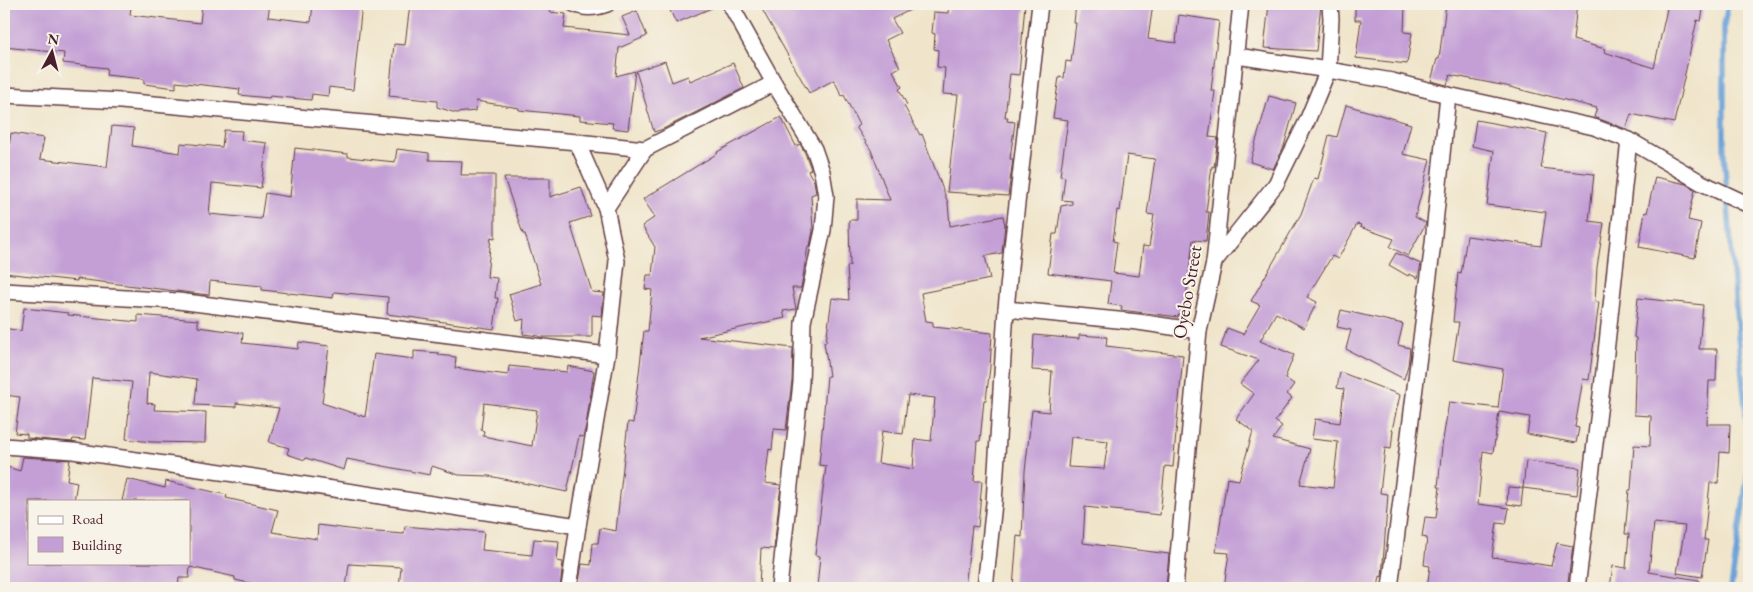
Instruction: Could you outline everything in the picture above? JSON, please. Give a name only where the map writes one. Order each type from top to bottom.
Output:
[{"type":"street","points":[[574,4],[581,7],[600,7],[607,4]]},
{"type":"street","points":[[730,4],[774,83],[814,148],[822,172],[826,196],[823,230],[803,322],[801,382],[779,588]]},
{"type":"street","points":[[985,588],[994,503],[1006,309],[1040,4]]},
{"type":"street","name":"Oyebo Street","points":[[1175,588],[1199,331],[1214,263],[1241,4]]},
{"type":"street","points":[[1214,263],[1276,184],[1307,121],[1328,70],[1330,4]]},
{"type":"street","points":[[1237,56],[1392,81],[1594,127],[1629,140],[1702,183],[1747,204]]},
{"type":"street","points":[[606,208],[645,149],[774,83]]},
{"type":"street","points":[[4,95],[121,101],[645,149]]},
{"type":"street","points":[[1390,588],[1433,243],[1448,95]]},
{"type":"street","points":[[1577,588],[1603,381],[1629,140]]},
{"type":"street","points":[[569,588],[607,356],[617,261],[606,208],[577,142]]},
{"type":"street","points":[[4,292],[178,301],[607,356]]},
{"type":"street","points":[[1006,309],[1138,322],[1199,331]]},
{"type":"street","points":[[4,446],[72,451],[218,471],[578,526]]},
{"type":"building","points":[[4,4],[101,4],[131,7],[130,15],[200,23],[202,4],[270,4],[268,17],[311,22],[313,4],[362,4],[353,90],[329,87],[328,96],[312,94],[311,100],[270,96],[269,98],[239,95],[240,89],[176,82],[176,88],[144,84],[144,79],[106,75],[107,68],[63,63],[64,53],[4,47]]},
{"type":"building","points":[[410,4],[551,4],[550,12],[566,14],[564,28],[630,35],[622,17],[637,11],[647,36],[619,48],[616,76],[635,71],[628,130],[612,128],[613,123],[580,120],[580,116],[519,110],[519,108],[476,101],[475,111],[456,113],[437,107],[437,101],[389,96],[394,44],[405,45]]},
{"type":"building","points":[[667,4],[721,4],[676,23]]},
{"type":"building","points":[[759,4],[922,4],[892,19],[900,33],[886,40],[900,67],[893,71],[902,87],[899,89],[907,105],[904,106],[920,135],[922,134],[948,203],[950,226],[1003,216],[1005,225],[1002,253],[985,256],[990,279],[921,293],[926,321],[933,322],[933,327],[992,333],[986,400],[984,400],[980,441],[977,441],[974,481],[982,481],[978,527],[972,526],[965,588],[817,588],[820,556],[815,555],[826,466],[819,465],[827,376],[829,376],[824,342],[826,342],[832,298],[849,300],[847,266],[850,266],[849,220],[857,220],[857,199],[890,200],[871,150],[856,127],[859,125],[834,80],[809,93]],"holes":[[[908,395],[935,398],[931,441],[915,439],[913,469],[878,463],[882,431],[903,434]]]},
{"type":"building","points":[[949,4],[1025,4],[1019,75],[1010,74],[1005,117],[1008,117],[1007,121],[1015,122],[1008,196],[947,192],[958,95],[943,94],[945,68],[937,67],[938,50],[934,49],[935,34],[932,33],[934,12],[948,13]]},
{"type":"building","points":[[1076,4],[1153,4],[1148,39],[1176,43],[1179,15],[1219,21],[1211,91],[1215,91],[1209,137],[1218,138],[1206,212],[1209,212],[1206,241],[1193,240],[1184,316],[1178,315],[1178,317],[1121,310],[1122,306],[1108,304],[1111,281],[1048,273],[1053,234],[1057,234],[1061,206],[1072,204],[1072,201],[1062,200],[1065,177],[1060,176],[1068,120],[1053,118],[1059,77],[1064,78],[1066,61],[1071,62],[1076,23],[1074,23]],"holes":[[[1127,155],[1155,159],[1147,214],[1154,215],[1149,247],[1143,246],[1139,276],[1113,273],[1117,242],[1113,241],[1117,210],[1120,211]]]},
{"type":"building","points":[[1269,4],[1321,4],[1316,51],[1264,48]]},
{"type":"building","points":[[1355,4],[1405,4],[1404,32],[1412,33],[1407,64],[1356,58],[1361,20],[1355,20]]},
{"type":"building","points":[[1446,4],[1475,6],[1476,4],[1577,4],[1573,40],[1605,49],[1604,52],[1654,68],[1668,4],[1704,4],[1701,21],[1697,20],[1674,123],[1631,114],[1626,129],[1594,117],[1597,108],[1545,95],[1450,75],[1447,85],[1431,81],[1437,59],[1439,59]]},
{"type":"building","points":[[665,61],[672,82],[688,76],[690,81],[733,63],[744,88],[654,132],[636,71]]},
{"type":"building","points":[[1269,96],[1296,103],[1284,146],[1273,169],[1250,162]]},
{"type":"building","points":[[1346,105],[1411,124],[1403,154],[1430,160],[1415,217],[1426,223],[1408,256],[1390,247],[1394,239],[1360,227],[1361,225],[1357,224],[1338,259],[1332,256],[1307,297],[1317,302],[1304,328],[1276,313],[1260,341],[1294,355],[1285,378],[1294,384],[1287,394],[1292,398],[1275,421],[1282,426],[1273,439],[1310,449],[1300,484],[1333,488],[1338,442],[1312,439],[1315,419],[1340,423],[1344,389],[1337,388],[1340,372],[1400,395],[1392,430],[1391,449],[1385,448],[1380,493],[1388,494],[1382,577],[1380,576],[1378,588],[1224,588],[1229,553],[1216,552],[1227,478],[1239,480],[1253,431],[1236,419],[1254,394],[1240,384],[1259,360],[1221,347],[1227,328],[1243,334],[1260,305],[1251,301],[1301,214],[1314,178],[1318,179],[1329,135],[1337,137]]},
{"type":"building","points":[[781,117],[796,146],[800,144],[805,153],[811,169],[808,171],[814,181],[816,193],[811,195],[813,231],[810,246],[808,246],[801,288],[792,288],[796,309],[783,311],[785,318],[699,337],[793,348],[792,381],[786,430],[774,429],[772,450],[769,449],[765,483],[781,485],[774,549],[761,548],[759,588],[578,588],[582,564],[591,565],[593,543],[598,543],[600,528],[616,531],[628,422],[633,423],[644,331],[648,331],[652,290],[645,289],[647,275],[652,275],[655,247],[642,226],[655,217],[643,199],[717,152]]},
{"type":"building","points":[[1476,120],[1547,133],[1541,168],[1594,174],[1589,221],[1604,223],[1597,267],[1595,302],[1599,302],[1589,380],[1583,379],[1575,427],[1579,428],[1576,443],[1527,434],[1530,417],[1499,412],[1493,453],[1483,451],[1478,504],[1509,508],[1506,524],[1497,523],[1492,557],[1551,566],[1557,543],[1573,546],[1567,588],[1427,588],[1430,566],[1424,565],[1427,538],[1422,537],[1425,517],[1436,518],[1442,446],[1449,402],[1498,408],[1503,369],[1453,360],[1459,322],[1453,322],[1458,273],[1461,274],[1467,236],[1541,246],[1546,212],[1487,205],[1494,151],[1472,146]]},
{"type":"building","points":[[112,126],[134,128],[132,146],[180,153],[181,143],[222,147],[224,130],[242,131],[241,140],[267,143],[261,188],[212,183],[209,214],[261,219],[265,193],[290,197],[295,148],[348,154],[348,157],[395,162],[397,149],[429,153],[429,160],[462,161],[461,175],[495,175],[495,238],[491,237],[487,277],[497,278],[495,298],[498,298],[494,329],[387,314],[388,297],[334,292],[333,298],[262,290],[262,286],[210,281],[209,295],[77,279],[77,281],[4,273],[4,184],[11,133],[44,138],[40,159],[107,167]]},
{"type":"building","points":[[1655,177],[1686,184],[1695,190],[1688,220],[1701,223],[1695,258],[1639,247],[1645,212],[1647,213]]},
{"type":"building","points":[[504,178],[550,178],[550,197],[581,187],[591,216],[570,223],[592,292],[604,293],[602,316],[592,315],[592,337],[539,337],[523,334],[524,319],[517,321],[509,294],[541,284]]},
{"type":"building","points":[[1396,253],[1421,264],[1418,278],[1409,274],[1408,276],[1389,265]]},
{"type":"building","points":[[1638,298],[1703,305],[1699,349],[1717,349],[1716,381],[1709,381],[1707,424],[1730,424],[1729,453],[1720,452],[1718,483],[1710,483],[1704,540],[1708,540],[1702,577],[1677,573],[1685,526],[1654,523],[1649,572],[1699,580],[1698,588],[1610,588],[1613,566],[1626,568],[1629,534],[1625,534],[1629,490],[1631,490],[1634,445],[1650,446],[1651,416],[1634,415],[1636,338],[1634,337]]},
{"type":"building","points":[[24,308],[68,313],[68,315],[138,322],[138,315],[198,320],[198,327],[243,333],[242,343],[298,349],[299,342],[329,346],[322,403],[365,417],[374,354],[414,359],[414,351],[439,353],[438,355],[456,357],[455,368],[508,375],[509,366],[567,372],[568,366],[594,371],[586,426],[583,437],[579,436],[567,492],[489,476],[459,475],[432,466],[430,475],[347,459],[344,470],[306,458],[305,460],[287,454],[289,448],[269,442],[279,408],[236,403],[236,407],[195,405],[197,379],[149,372],[147,403],[155,404],[154,410],[206,412],[205,443],[151,442],[126,439],[132,382],[92,378],[85,440],[73,439],[72,442],[27,438],[27,434],[15,433],[20,397],[4,395],[4,328],[21,331]],"holes":[[[484,403],[537,410],[532,446],[483,436],[484,431],[481,430]]]},
{"type":"building","points":[[1341,310],[1403,324],[1398,345],[1410,348],[1404,379],[1346,349],[1351,330],[1337,327]]},
{"type":"building","points":[[1034,335],[1079,339],[1079,335],[1107,337],[1106,346],[1183,355],[1173,467],[1165,466],[1160,515],[1085,507],[1083,543],[1169,554],[1166,588],[1013,588],[1017,536],[1022,537],[1025,471],[1032,410],[1049,412],[1052,371],[1032,370]],"holes":[[[1071,437],[1108,441],[1104,469],[1068,467]]]},
{"type":"building","points":[[23,457],[70,460],[67,480],[77,482],[74,500],[28,500],[28,564],[190,564],[190,500],[122,500],[127,479],[165,488],[166,481],[227,495],[226,498],[278,510],[272,532],[317,539],[318,525],[404,534],[405,526],[449,529],[484,532],[482,550],[532,555],[534,539],[559,541],[557,561],[563,562],[560,588],[399,588],[401,567],[349,564],[346,588],[272,588],[190,567],[189,578],[179,578],[178,588],[4,588],[4,466],[20,471]]},
{"type":"building","points":[[1526,461],[1580,468],[1577,495],[1523,488]]},
{"type":"building","points":[[1508,487],[1523,488],[1521,506],[1507,504]]},
{"type":"waterway","points":[[1728,4],[1724,25],[1724,154],[1749,446]]},
{"type":"waterway","points":[[1731,588],[1749,465]]}]
